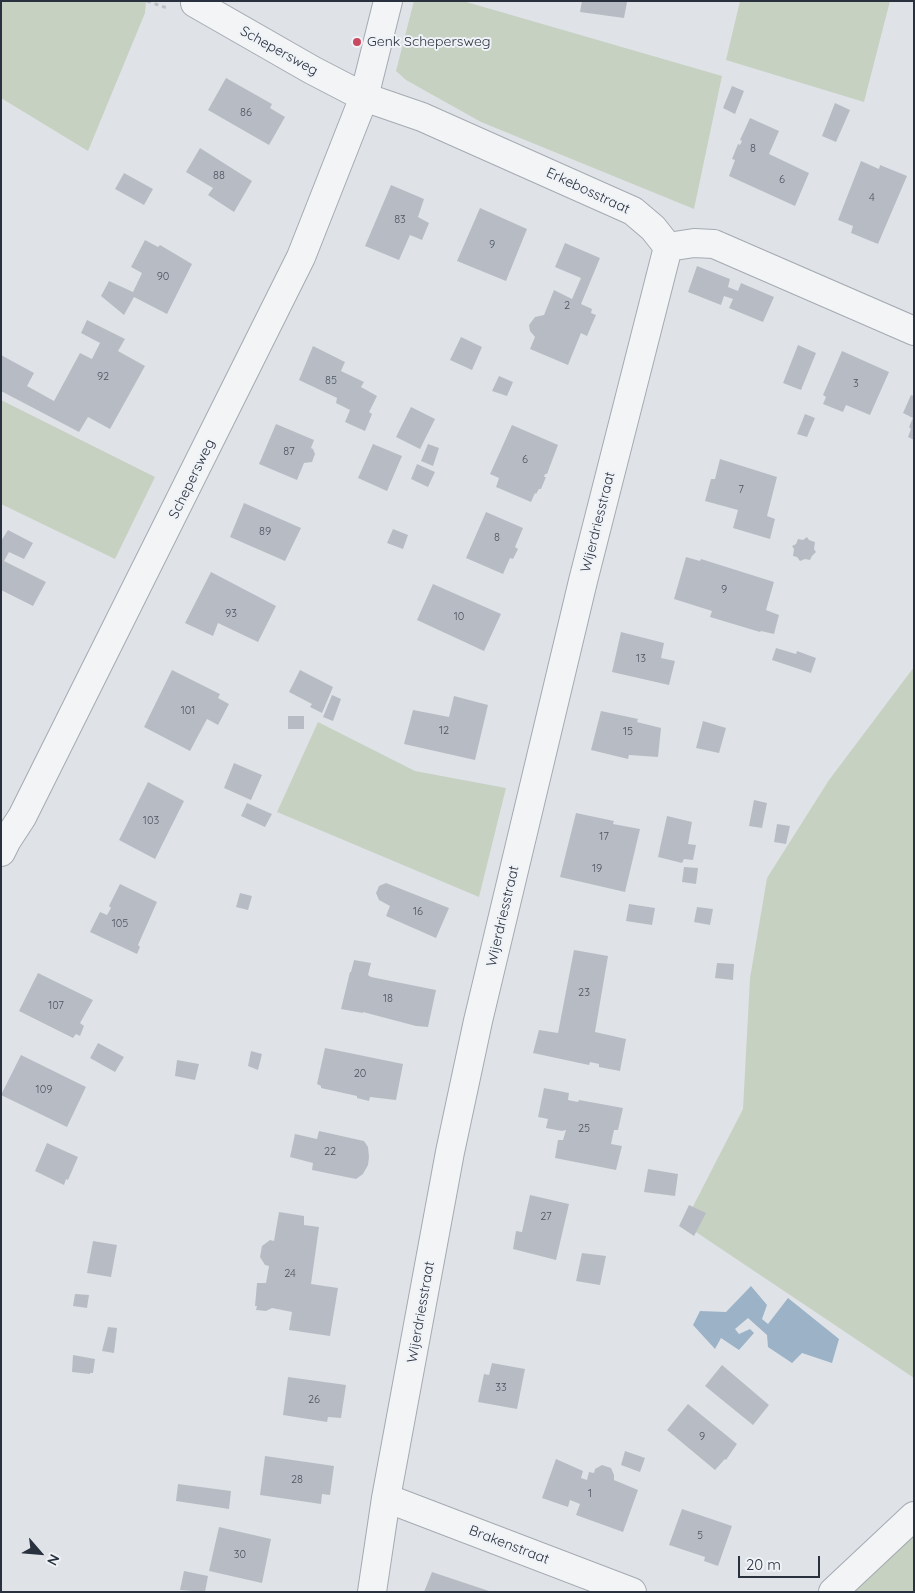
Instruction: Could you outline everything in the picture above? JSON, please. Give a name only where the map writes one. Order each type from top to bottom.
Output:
[{"type":"street","name":"Schepersweg","points":[[1,852],[27,808],[301,257],[364,97],[388,1]]},
{"type":"street","name":"Schepersweg","points":[[195,3],[312,70],[364,97]]},
{"type":"street","name":"Erkebosstraat","points":[[364,97],[422,117],[633,211],[653,228],[668,247]]},
{"type":"street","points":[[668,247],[694,243],[714,244],[914,331]]},
{"type":"street","name":"Wijerdriesstraat","points":[[372,1592],[386,1498],[450,1152],[476,1030],[583,581],[668,247]]},
{"type":"street","name":"Brakenstraat","points":[[386,1498],[632,1592]]},
{"type":"street","points":[[833,1592],[914,1516]]},
{"type":"green space","points":[[1,1],[146,1],[145,13],[88,151],[1,98]]},
{"type":"green space","points":[[414,1],[463,1],[722,76],[694,209],[481,122],[406,80],[396,71]]},
{"type":"green space","points":[[740,1],[890,1],[864,102],[726,60]]},
{"type":"green space","points":[[1,400],[155,477],[115,559],[1,504]]},
{"type":"green space","points":[[914,667],[914,1378],[684,1224],[743,1109],[750,978],[767,878],[829,780]]},
{"type":"green space","points":[[318,722],[415,771],[506,788],[479,897],[277,812]]},
{"type":"green space","points":[[914,1526],[914,1592],[845,1592]]},
{"type":"water","points":[[751,1286],[767,1305],[762,1319],[768,1324],[788,1298],[839,1339],[832,1363],[802,1353],[792,1363],[768,1347],[767,1335],[748,1318],[735,1329],[739,1334],[750,1329],[754,1333],[739,1350],[721,1338],[715,1349],[693,1325],[700,1311],[726,1312]]},
{"type":"building","points":[[582,1],[627,2],[624,18],[580,12]]},
{"type":"building","points":[[226,78],[272,104],[270,108],[285,117],[269,145],[208,110]]},
{"type":"building","points":[[732,86],[744,91],[735,114],[723,108]]},
{"type":"building","points":[[835,103],[850,110],[836,142],[822,136]]},
{"type":"building","points":[[750,118],[779,131],[769,154],[809,173],[795,206],[729,176],[735,160],[732,159],[738,144],[740,145],[742,141],[740,140]]},
{"type":"building","points":[[200,148],[252,181],[234,212],[208,195],[213,188],[186,172]]},
{"type":"building","points":[[861,161],[879,169],[880,165],[907,176],[878,244],[851,233],[853,226],[838,220]]},
{"type":"building","points":[[124,173],[153,189],[144,205],[115,189]]},
{"type":"building","points":[[391,185],[424,199],[418,217],[429,223],[422,240],[410,235],[399,260],[365,246]]},
{"type":"building","points":[[480,208],[527,229],[506,281],[457,261]]},
{"type":"building","points":[[145,240],[158,247],[160,245],[192,264],[167,314],[134,297],[124,315],[101,296],[109,281],[133,292],[142,273],[131,267]]},
{"type":"building","points":[[565,243],[600,258],[581,304],[592,309],[591,313],[596,315],[587,336],[581,333],[568,365],[530,349],[535,337],[530,331],[529,325],[535,317],[544,315],[554,290],[572,299],[581,278],[555,267]]},
{"type":"building","points":[[697,266],[730,279],[728,287],[738,291],[741,283],[774,297],[763,322],[729,308],[733,299],[724,296],[721,305],[688,292]]},
{"type":"building","points":[[87,320],[125,339],[118,351],[145,366],[110,429],[88,417],[79,432],[1,391],[1,355],[34,373],[27,386],[54,401],[80,353],[92,359],[100,343],[81,333]]},
{"type":"building","points":[[461,337],[482,347],[472,370],[450,360]]},
{"type":"building","points":[[798,345],[816,353],[801,390],[783,383]]},
{"type":"building","points":[[313,346],[345,362],[341,371],[364,382],[361,387],[377,396],[369,412],[372,414],[365,431],[345,422],[350,410],[336,403],[337,398],[299,380]]},
{"type":"building","points":[[842,351],[889,372],[870,415],[846,405],[843,412],[823,404],[826,397],[823,395]]},
{"type":"building","points":[[499,376],[513,382],[507,396],[492,391]]},
{"type":"building","points":[[911,395],[914,396],[914,440],[908,437],[911,429],[909,427],[913,418],[903,413]]},
{"type":"building","points":[[411,407],[435,419],[420,449],[396,437]]},
{"type":"building","points":[[805,414],[815,418],[807,437],[797,434]]},
{"type":"building","points":[[276,424],[314,440],[311,448],[315,454],[312,462],[304,463],[297,480],[259,464]]},
{"type":"building","points":[[512,425],[558,445],[547,474],[545,474],[544,477],[546,477],[541,489],[535,493],[531,502],[496,487],[499,478],[490,474]]},
{"type":"building","points":[[373,444],[402,456],[387,491],[358,478]]},
{"type":"building","points":[[428,444],[439,448],[433,466],[421,461]]},
{"type":"building","points":[[720,459],[777,477],[767,516],[775,519],[770,539],[733,528],[738,510],[705,501],[711,479],[715,479]]},
{"type":"building","points":[[417,464],[435,472],[428,487],[411,479]]},
{"type":"building","points":[[244,503],[301,528],[285,561],[230,537]]},
{"type":"building","points":[[486,512],[523,528],[515,547],[518,549],[513,559],[510,558],[503,574],[466,558]]},
{"type":"building","points":[[393,529],[408,535],[403,549],[387,543]]},
{"type":"building","points":[[8,530],[33,543],[24,559],[9,552],[4,561],[46,582],[33,606],[1,590],[1,541]]},
{"type":"building","points":[[807,537],[815,542],[814,549],[816,552],[810,560],[800,561],[797,557],[793,556],[794,549],[792,546],[796,544],[798,539],[803,540]]},
{"type":"building","points":[[686,557],[700,561],[701,559],[774,582],[766,610],[779,615],[774,634],[760,632],[710,617],[712,611],[674,599]]},
{"type":"building","points":[[211,572],[276,606],[258,642],[218,623],[213,636],[185,623]]},
{"type":"building","points":[[433,584],[501,614],[484,651],[417,620]]},
{"type":"building","points":[[621,632],[664,643],[661,658],[675,661],[669,685],[612,672]]},
{"type":"building","points":[[776,648],[796,654],[797,651],[816,658],[811,673],[772,660]]},
{"type":"building","points":[[172,670],[220,694],[218,698],[229,704],[218,725],[207,719],[190,751],[144,727]]},
{"type":"building","points":[[300,670],[333,687],[322,713],[310,707],[312,704],[289,692]]},
{"type":"building","points":[[332,695],[341,699],[333,721],[323,717]]},
{"type":"building","points":[[454,696],[488,705],[475,760],[404,744],[413,710],[449,717]]},
{"type":"building","points":[[601,711],[638,719],[637,722],[661,728],[658,757],[629,755],[628,759],[591,750]]},
{"type":"building","points":[[288,716],[304,716],[304,729],[288,729]]},
{"type":"building","points":[[703,721],[726,728],[719,753],[696,748]]},
{"type":"building","points":[[234,763],[262,775],[251,800],[224,788]]},
{"type":"building","points":[[148,782],[184,801],[155,859],[119,840]]},
{"type":"building","points":[[754,800],[767,803],[762,828],[749,826]]},
{"type":"building","points":[[247,803],[272,814],[265,827],[241,816]]},
{"type":"building","points":[[576,813],[614,821],[613,824],[640,829],[625,892],[560,877]]},
{"type":"building","points":[[667,816],[692,822],[688,844],[696,845],[693,860],[684,859],[682,863],[658,857]]},
{"type":"building","points":[[777,824],[790,826],[786,844],[774,842]]},
{"type":"building","points":[[684,867],[698,868],[696,884],[682,882]]},
{"type":"building","points":[[386,883],[449,908],[436,938],[386,916],[390,906],[379,900],[376,893],[379,886]]},
{"type":"building","points":[[120,884],[157,902],[138,945],[140,947],[137,954],[90,932],[100,912],[107,915],[111,908],[109,906]]},
{"type":"building","points":[[240,893],[252,896],[248,910],[236,907]]},
{"type":"building","points":[[629,904],[655,908],[652,925],[626,921]]},
{"type":"building","points":[[697,907],[713,909],[710,925],[694,922]]},
{"type":"building","points":[[574,950],[608,956],[595,1032],[626,1039],[620,1071],[599,1067],[599,1064],[590,1062],[589,1065],[533,1053],[539,1030],[558,1033]]},
{"type":"building","points":[[354,960],[371,963],[368,975],[371,977],[436,990],[428,1027],[416,1026],[363,1012],[341,1009]]},
{"type":"building","points":[[717,963],[734,964],[733,980],[715,978]]},
{"type":"building","points":[[38,973],[93,1000],[80,1023],[84,1026],[80,1036],[76,1034],[73,1038],[19,1011]]},
{"type":"building","points":[[98,1043],[124,1057],[115,1072],[90,1058]]},
{"type":"building","points":[[325,1048],[403,1064],[396,1100],[370,1097],[369,1101],[357,1098],[357,1096],[321,1088],[317,1084]]},
{"type":"building","points":[[251,1051],[262,1054],[258,1070],[248,1066]]},
{"type":"building","points":[[21,1055],[86,1087],[67,1127],[1,1095]]},
{"type":"building","points":[[177,1060],[199,1064],[195,1080],[175,1076]]},
{"type":"building","points":[[544,1088],[569,1093],[568,1100],[578,1102],[579,1100],[623,1108],[618,1130],[614,1130],[611,1144],[622,1146],[616,1170],[555,1158],[558,1140],[563,1140],[566,1130],[546,1128],[548,1119],[538,1117]]},
{"type":"building","points":[[319,1131],[364,1141],[368,1147],[369,1157],[368,1165],[363,1174],[356,1179],[312,1170],[313,1163],[290,1157],[295,1134],[317,1139]]},
{"type":"building","points":[[47,1143],[78,1157],[64,1185],[35,1171]]},
{"type":"building","points":[[648,1169],[678,1174],[675,1196],[644,1192]]},
{"type":"building","points":[[530,1195],[569,1204],[556,1260],[513,1249],[516,1231],[522,1232]]},
{"type":"building","points":[[689,1205],[706,1213],[694,1236],[679,1226]]},
{"type":"building","points":[[279,1212],[304,1216],[304,1225],[319,1227],[311,1284],[338,1288],[330,1336],[289,1330],[292,1312],[272,1308],[266,1311],[256,1310],[257,1283],[266,1283],[269,1266],[265,1265],[260,1257],[262,1246],[270,1240],[274,1241]]},
{"type":"building","points":[[93,1241],[117,1245],[111,1277],[87,1273]]},
{"type":"building","points":[[582,1253],[606,1256],[600,1285],[576,1281]]},
{"type":"building","points":[[75,1294],[89,1295],[87,1308],[73,1306]]},
{"type":"building","points":[[108,1327],[117,1328],[114,1353],[102,1351]]},
{"type":"building","points":[[73,1355],[95,1359],[93,1373],[72,1372]]},
{"type":"building","points":[[492,1363],[525,1369],[517,1409],[478,1402],[484,1374],[489,1375]]},
{"type":"building","points":[[722,1365],[769,1405],[753,1425],[705,1386]]},
{"type":"building","points":[[288,1377],[346,1385],[341,1418],[328,1417],[327,1422],[283,1415]]},
{"type":"building","points":[[688,1404],[737,1444],[726,1460],[715,1470],[667,1430]]},
{"type":"building","points":[[625,1451],[645,1458],[640,1472],[621,1465]]},
{"type":"building","points":[[265,1456],[334,1466],[330,1495],[322,1494],[321,1504],[260,1495]]},
{"type":"building","points":[[556,1459],[583,1471],[581,1478],[587,1480],[589,1472],[594,1473],[595,1469],[602,1465],[611,1468],[614,1480],[638,1490],[623,1532],[576,1515],[580,1504],[570,1500],[568,1507],[542,1498]]},
{"type":"building","points":[[178,1484],[231,1491],[229,1509],[176,1501]]},
{"type":"building","points":[[682,1509],[732,1526],[718,1566],[704,1561],[705,1557],[669,1545]]},
{"type":"building","points":[[219,1527],[271,1539],[262,1583],[209,1571]]},
{"type":"building","points":[[184,1571],[208,1576],[205,1592],[180,1590]]},
{"type":"building","points":[[432,1572],[489,1591],[489,1592],[424,1592]]},
{"type":"place","name":"Genk Schepersweg","points":[[357,42]]}]
